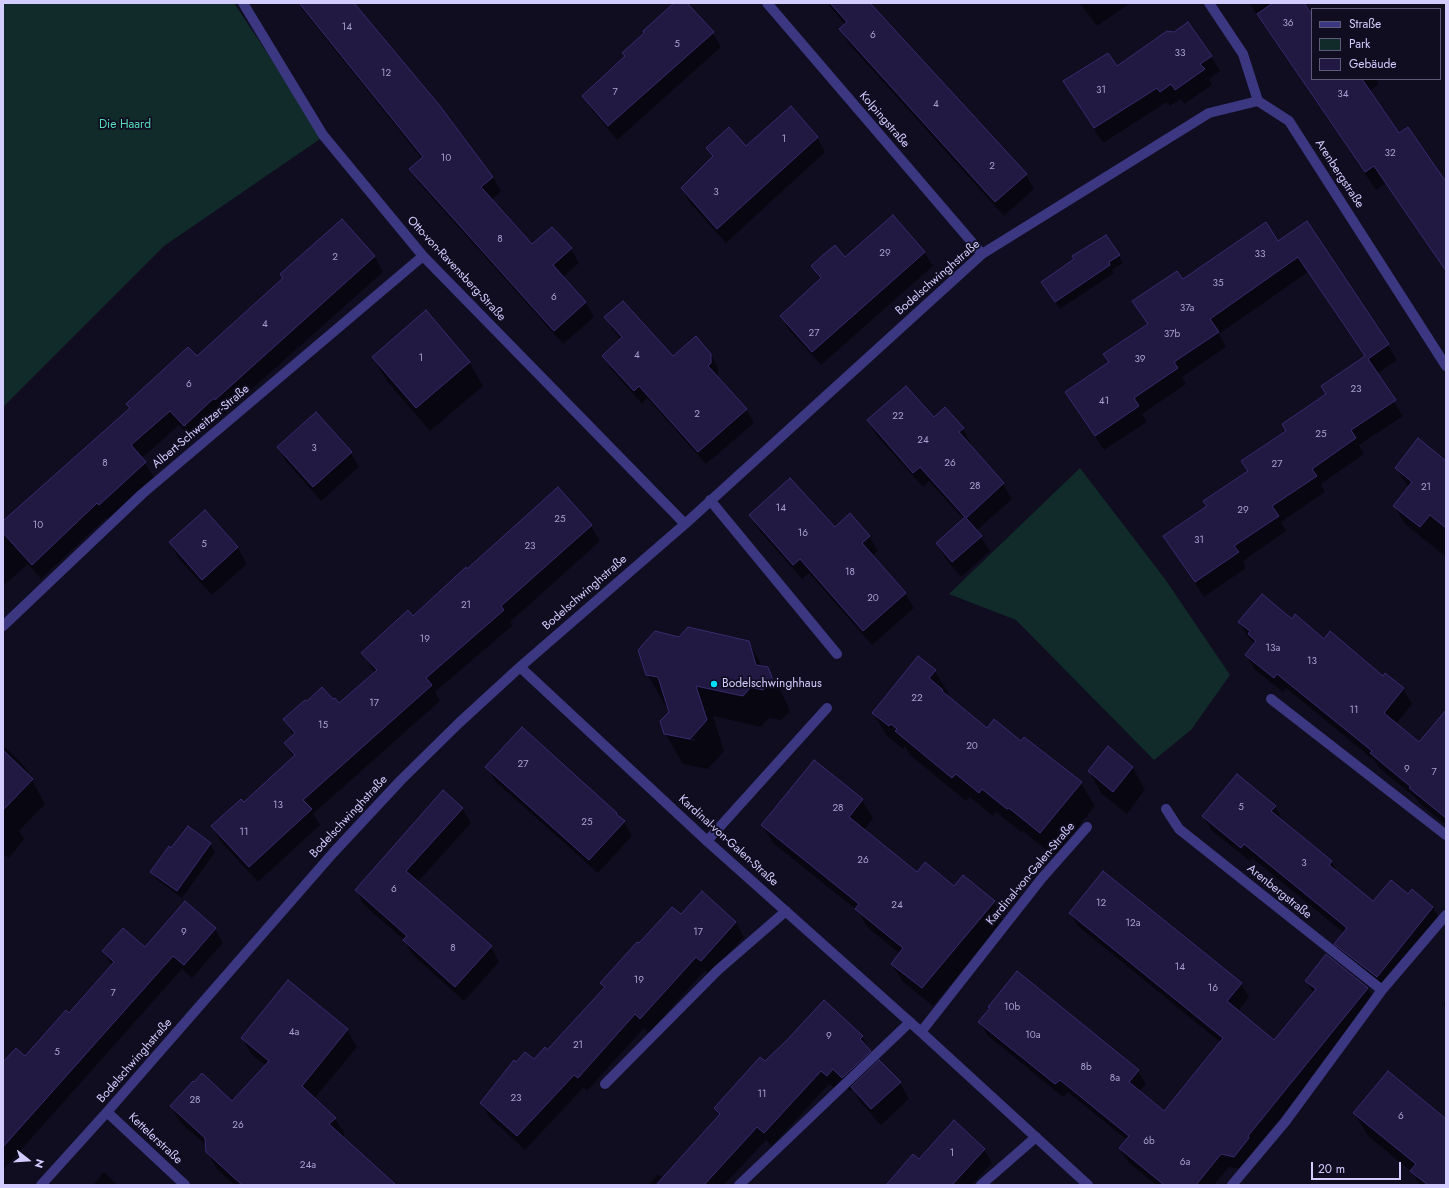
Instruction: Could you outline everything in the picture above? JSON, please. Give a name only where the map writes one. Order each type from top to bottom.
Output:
[{"type":"street","name":"Otto-von-Ravensberg-Straße","points":[[243,3],[323,135],[423,256],[685,524]]},
{"type":"street","name":"Kolpingstraße","points":[[767,3],[982,254]]},
{"type":"street","points":[[1209,3],[1243,54],[1258,101]]},
{"type":"street","name":"Bodelschwinghstraße","points":[[41,1185],[107,1112],[333,853],[407,774],[459,723],[520,667],[685,524],[982,254],[1209,113],[1258,101]]},
{"type":"street","name":"Arenbergstraße","points":[[1258,101],[1289,121],[1446,366]]},
{"type":"street","name":"Albert-Schweitzer-Straße","points":[[3,626],[142,494],[423,256]]},
{"type":"street","points":[[710,500],[837,654]]},
{"type":"street","name":"Kardinal-von-Galen-Straße","points":[[520,667],[708,842],[910,1022],[1088,1185]]},
{"type":"street","points":[[1271,699],[1446,835]]},
{"type":"street","points":[[708,842],[828,708]]},
{"type":"street","name":"Arenbergstraße","points":[[1166,810],[1179,829],[1382,990]]},
{"type":"street","name":"Kardinal-von-Galen-Straße","points":[[921,1032],[1042,878],[1087,827]]},
{"type":"street","points":[[605,1084],[718,970],[786,911]]},
{"type":"street","points":[[1232,1185],[1285,1122],[1382,990],[1446,915]]},
{"type":"street","points":[[739,1185],[910,1022]]},
{"type":"street","name":"Kettelerstraße","points":[[107,1112],[185,1185]]},
{"type":"street","points":[[981,1185],[1036,1137]]},
{"type":"green space","name":"Die Haard","points":[[3,3],[234,3],[323,137],[164,246],[3,407]]},
{"type":"green space","points":[[1080,468],[1165,579],[1230,675],[1191,730],[1154,760],[1016,620],[949,594]]},
{"type":"building","points":[[299,3],[354,3],[440,106],[493,177],[481,187],[532,244],[552,227],[572,248],[553,265],[586,302],[554,331],[409,169],[423,157]]},
{"type":"building","points":[[674,3],[687,3],[714,32],[608,126],[582,96],[625,56],[622,53],[644,33],[643,31]]},
{"type":"building","points":[[830,3],[870,3],[1027,174],[995,202],[839,29],[847,22]]},
{"type":"building","points":[[1273,3],[1304,3],[1311,14],[1311,80],[1363,80],[1399,133],[1408,127],[1446,182],[1446,271],[1374,166],[1365,172],[1257,14]]},
{"type":"building","points":[[1188,22],[1212,56],[1200,64],[1205,69],[1175,90],[1171,84],[1160,92],[1157,88],[1094,128],[1063,81],[1108,53],[1117,66],[1167,31],[1174,32]]},
{"type":"building","points":[[791,106],[818,137],[717,229],[681,188],[713,156],[706,148],[729,127],[746,146]]},
{"type":"building","points":[[893,215],[925,252],[812,352],[780,316],[821,278],[811,266],[823,255],[835,245],[845,257]]},
{"type":"building","points":[[342,219],[375,256],[184,426],[170,411],[131,445],[146,462],[99,505],[97,503],[32,565],[3,533],[3,521],[130,408],[126,404],[188,347],[197,356],[283,278],[280,274]]},
{"type":"building","points":[[1307,221],[1389,344],[1368,359],[1396,400],[1351,430],[1356,438],[1312,469],[1317,476],[1272,506],[1279,516],[1234,546],[1239,552],[1195,582],[1163,536],[1207,506],[1203,501],[1248,471],[1241,461],[1286,431],[1282,424],[1326,394],[1321,386],[1365,356],[1298,257],[1210,319],[1219,332],[1174,362],[1178,368],[1134,398],[1139,406],[1095,436],[1065,392],[1109,362],[1103,354],[1148,324],[1132,301],[1177,271],[1183,279],[1266,222],[1278,241]]},
{"type":"building","points":[[1106,235],[1120,255],[1109,262],[1110,265],[1055,302],[1041,282],[1074,259],[1072,256]]},
{"type":"building","points":[[623,301],[673,356],[696,336],[711,354],[711,363],[708,366],[747,409],[698,452],[639,386],[634,391],[602,356],[622,337],[604,317]]},
{"type":"building","points":[[426,310],[470,362],[416,408],[372,357]]},
{"type":"building","points":[[906,386],[934,417],[945,407],[964,428],[959,432],[1004,483],[966,518],[982,536],[952,562],[936,543],[965,517],[920,467],[913,473],[867,420]]},
{"type":"building","points":[[316,412],[352,452],[313,487],[277,447]]},
{"type":"building","points":[[1418,438],[1446,461],[1446,528],[1430,515],[1420,527],[1393,506],[1412,482],[1395,468]]},
{"type":"building","points":[[790,478],[835,527],[850,513],[870,536],[862,543],[906,593],[863,631],[800,559],[793,565],[749,515]]},
{"type":"building","points":[[558,487],[592,525],[501,606],[504,610],[426,678],[432,685],[303,800],[312,809],[249,867],[211,826],[241,799],[244,802],[295,755],[284,743],[295,733],[283,719],[305,700],[307,701],[322,687],[339,703],[377,670],[361,653],[408,610],[413,616],[466,567],[467,569]]},
{"type":"building","points":[[205,510],[238,547],[202,580],[169,542]]},
{"type":"building","points":[[1262,594],[1292,619],[1295,614],[1324,639],[1330,631],[1383,676],[1385,673],[1404,688],[1384,713],[1419,742],[1446,710],[1446,818],[1409,788],[1411,787],[1370,753],[1372,751],[1277,674],[1274,678],[1245,655],[1256,641],[1248,634],[1250,631],[1238,622]]},
{"type":"building","name":"Bodelschwinghhaus","points":[[688,627],[749,641],[756,665],[768,667],[773,680],[763,690],[751,687],[743,696],[696,686],[707,720],[690,739],[664,734],[660,721],[669,712],[658,677],[646,675],[638,650],[655,631],[679,637]]},
{"type":"building","points":[[918,656],[936,670],[929,678],[943,690],[942,691],[987,728],[994,719],[1021,741],[1024,737],[1082,782],[1040,833],[982,789],[979,793],[956,774],[952,778],[895,731],[897,729],[891,724],[889,726],[872,713]]},
{"type":"building","points":[[522,727],[625,821],[589,860],[485,767]]},
{"type":"building","points":[[1108,746],[1133,767],[1113,792],[1088,771]]},
{"type":"building","points":[[3,750],[33,779],[3,810]]},
{"type":"building","points":[[814,760],[863,799],[849,817],[917,872],[925,862],[954,886],[963,875],[995,901],[922,988],[891,964],[903,948],[855,909],[859,904],[761,825]]},
{"type":"building","points":[[1237,774],[1276,806],[1271,811],[1332,861],[1329,865],[1373,901],[1391,880],[1408,894],[1412,889],[1433,907],[1377,977],[1334,944],[1347,928],[1244,844],[1241,848],[1202,816]]},
{"type":"building","points":[[443,790],[463,808],[406,871],[492,946],[455,987],[403,940],[407,936],[355,890]]},
{"type":"building","points":[[188,826],[211,843],[177,891],[150,872],[169,846],[171,848]]},
{"type":"building","points":[[1103,871],[1242,983],[1227,1001],[1274,1040],[1316,989],[1305,981],[1326,954],[1368,988],[1248,1136],[1249,1138],[1234,1157],[1221,1154],[1196,1185],[1164,1185],[1119,1148],[1129,1136],[1060,1080],[1055,1084],[978,1022],[1017,971],[1139,1070],[1129,1082],[1164,1111],[1223,1038],[1069,913]]},
{"type":"building","points":[[702,891],[736,922],[701,961],[696,957],[640,1019],[635,1014],[578,1078],[574,1075],[517,1136],[480,1103],[514,1060],[516,1062],[525,1052],[534,1059],[545,1047],[547,1050],[605,987],[600,983],[637,942],[639,943],[672,907],[681,914]]},
{"type":"building","points":[[185,901],[216,928],[184,965],[173,956],[3,1147],[3,1062],[16,1048],[25,1056],[66,1010],[69,1013],[114,962],[102,951],[123,928],[145,947]]},
{"type":"building","points":[[288,980],[348,1029],[302,1086],[336,1118],[329,1124],[396,1185],[242,1185],[206,1152],[205,1138],[170,1106],[202,1073],[232,1101],[269,1061],[241,1038]]},
{"type":"building","points":[[824,1000],[863,1036],[860,1039],[871,1051],[842,1078],[833,1069],[827,1076],[821,1071],[764,1133],[757,1127],[704,1185],[656,1185],[720,1114],[714,1108],[760,1057],[765,1061],[787,1040]]},
{"type":"building","points":[[879,1060],[901,1082],[871,1109],[851,1087]]},
{"type":"building","points":[[1388,1071],[1446,1119],[1446,1185],[1428,1185],[1410,1171],[1416,1164],[1353,1113]]},
{"type":"building","points":[[954,1120],[985,1149],[952,1185],[886,1185],[913,1154],[919,1159]]},
{"type":"place","name":"Bodelschwinghhaus","points":[[714,684]]}]
